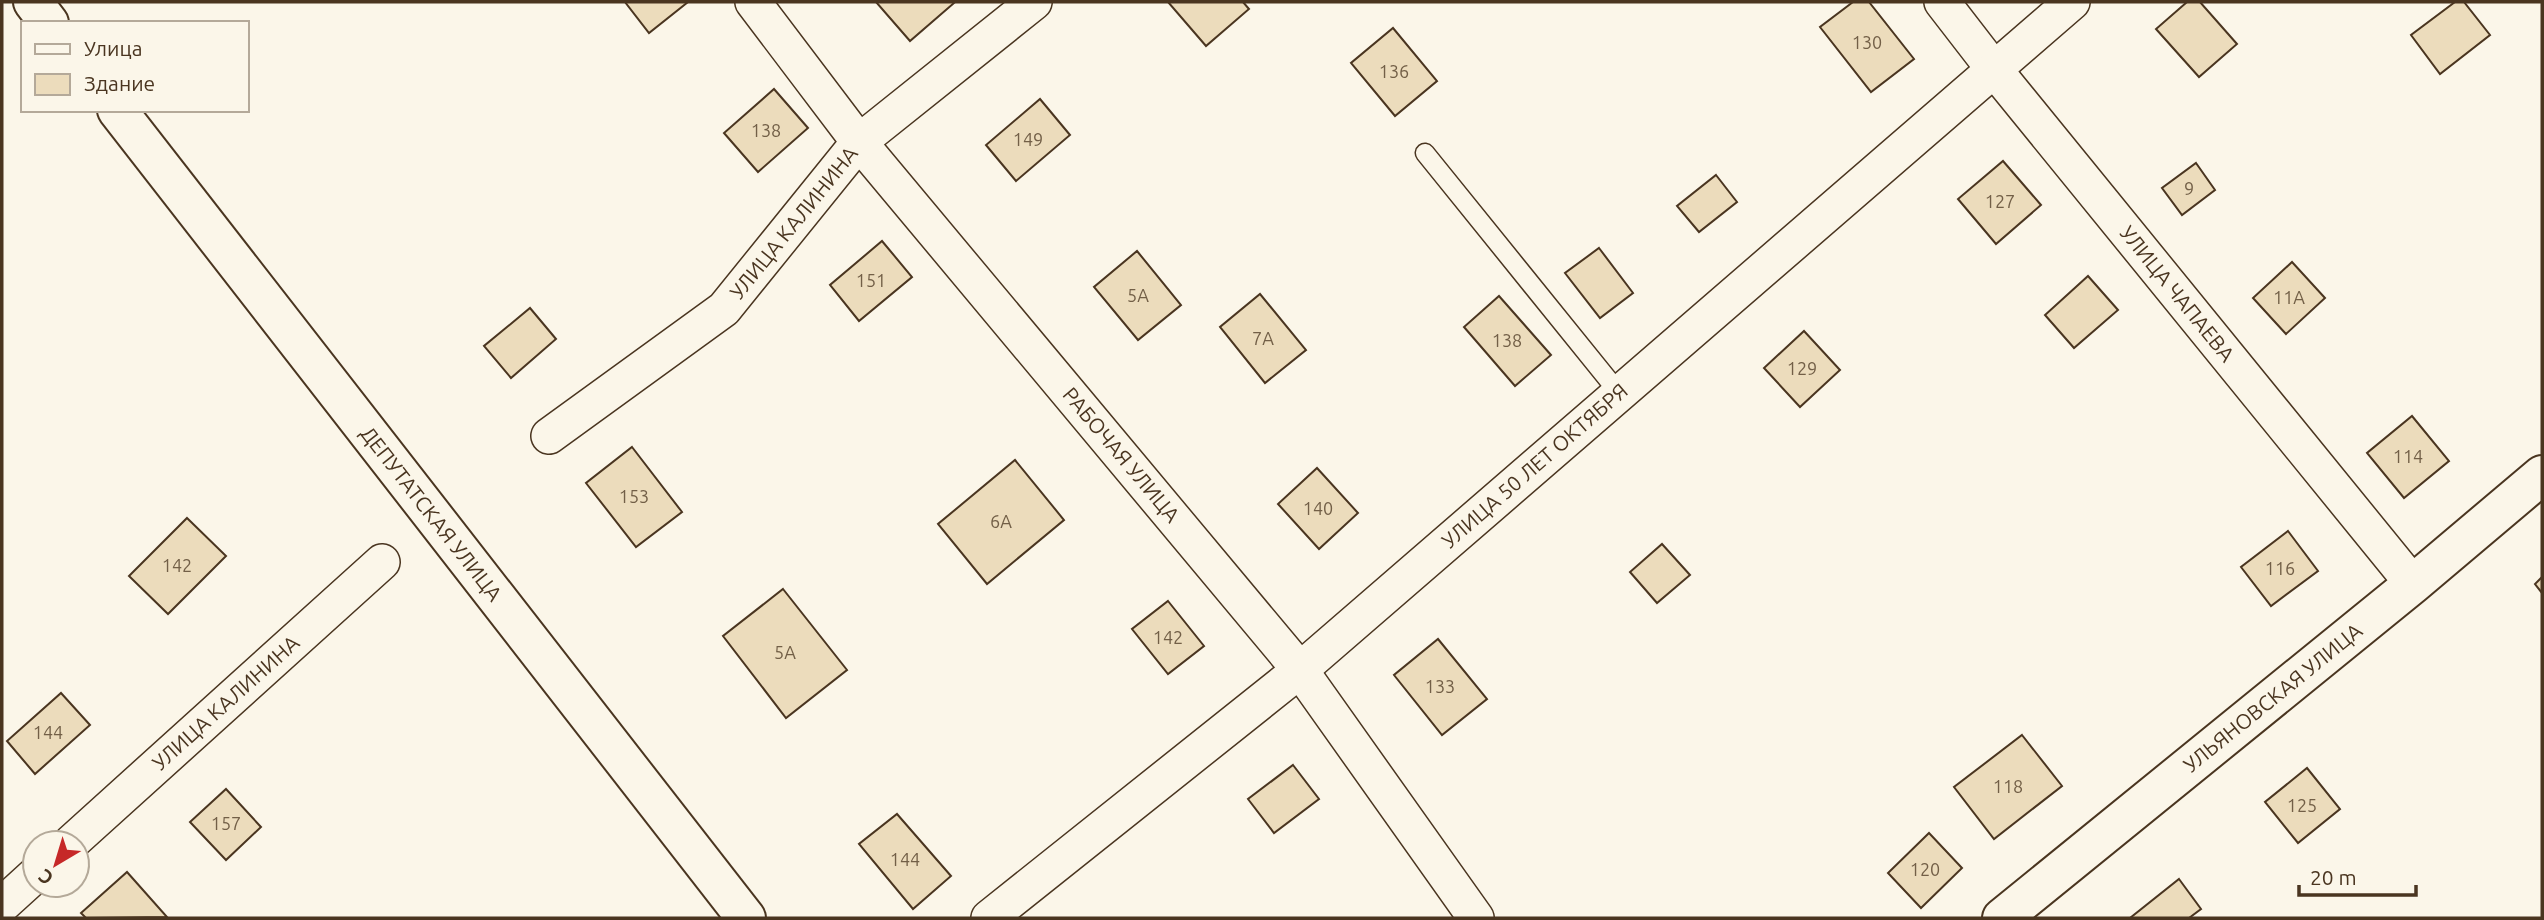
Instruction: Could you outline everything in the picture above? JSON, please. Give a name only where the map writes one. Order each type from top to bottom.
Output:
[{"type":"main road","points":[[33,2],[47,21]]},
{"type":"main road","name":"ДЕПУТАТСКАЯ УЛИЦА","points":[[119,112],[746,918]]},
{"type":"main road","name":"УЛЬЯНОВСКАЯ УЛИЦА","points":[[2002,918],[2413,584],[2542,475]]},
{"type":"street","name":"РАБОЧАЯ УЛИЦА","points":[[753,2],[859,142],[1300,670],[1476,918]]},
{"type":"street","name":"УЛИЦА КАЛИНИНА","points":[[549,436],[724,309],[859,142],[1034,2]]},
{"type":"street","name":"УЛИЦА ЧАПАЕВА","points":[[1942,2],[2413,584]]},
{"type":"street","name":"УЛИЦА 50 ЛЕТ ОКТЯБРЯ","points":[[989,918],[1300,670],[2072,2]]},
{"type":"street","name":"УЛИЦА КАЛИНИНА","points":[[86,829],[382,562]]},
{"type":"street","points":[[2,905],[21,888]]},
{"type":"lane","points":[[1424,153],[1619,393]]},
{"type":"building","points":[[625,2],[688,2],[649,33]]},
{"type":"building","points":[[876,2],[953,2],[954,3],[910,41]]},
{"type":"building","points":[[1168,2],[1243,2],[1249,9],[1206,46]]},
{"type":"building","points":[[1853,2],[1869,2],[1914,59],[1871,92],[1820,27]]},
{"type":"building","points":[[2187,2],[2200,2],[2237,44],[2199,77],[2156,29]]},
{"type":"building","points":[[2455,2],[2464,2],[2490,35],[2440,74],[2411,35]]},
{"type":"building","points":[[1393,28],[1437,81],[1395,116],[1351,63]]},
{"type":"building","points":[[774,89],[808,128],[758,172],[724,133]]},
{"type":"building","points":[[1040,99],[1070,135],[1016,181],[986,145]]},
{"type":"building","points":[[2003,161],[2041,205],[1996,244],[1958,199]]},
{"type":"building","points":[[2196,163],[2215,190],[2182,215],[2162,188]]},
{"type":"building","points":[[1716,175],[1737,202],[1699,232],[1677,206]]},
{"type":"building","points":[[882,241],[912,277],[859,321],[830,285]]},
{"type":"building","points":[[1599,248],[1633,293],[1600,318],[1565,273]]},
{"type":"building","points":[[1137,251],[1181,305],[1138,340],[1094,287]]},
{"type":"building","points":[[2292,262],[2325,298],[2286,334],[2253,298]]},
{"type":"building","points":[[2088,276],[2118,310],[2074,348],[2045,315]]},
{"type":"building","points":[[1260,294],[1306,350],[1265,383],[1220,327]]},
{"type":"building","points":[[1499,296],[1551,355],[1515,386],[1464,327]]},
{"type":"building","points":[[530,308],[556,339],[511,378],[484,346]]},
{"type":"building","points":[[1804,331],[1840,370],[1800,407],[1764,368]]},
{"type":"building","points":[[2412,416],[2449,461],[2404,498],[2367,453]]},
{"type":"building","points":[[632,447],[682,512],[636,547],[586,483]]},
{"type":"building","points":[[1015,460],[1064,520],[987,584],[938,524]]},
{"type":"building","points":[[1317,468],[1358,513],[1319,549],[1278,504]]},
{"type":"building","points":[[187,518],[226,556],[168,614],[129,576]]},
{"type":"building","points":[[2288,531],[2318,571],[2271,606],[2241,567]]},
{"type":"building","points":[[1662,544],[1690,575],[1657,603],[1630,572]]},
{"type":"building","points":[[2542,577],[2542,593],[2535,584]]},
{"type":"building","points":[[783,589],[847,670],[786,718],[723,636]]},
{"type":"building","points":[[1168,601],[1204,646],[1168,674],[1132,629]]},
{"type":"building","points":[[1438,639],[1487,699],[1442,735],[1394,675]]},
{"type":"building","points":[[61,693],[90,725],[35,774],[7,741]]},
{"type":"building","points":[[2022,735],[2062,786],[1994,839],[1954,787]]},
{"type":"building","points":[[1293,765],[1319,799],[1274,833],[1248,799]]},
{"type":"building","points":[[2307,768],[2340,809],[2298,843],[2265,802]]},
{"type":"building","points":[[226,789],[261,827],[226,860],[190,822]]},
{"type":"building","points":[[897,814],[951,876],[913,909],[859,844]]},
{"type":"building","points":[[1929,833],[1962,868],[1921,908],[1888,873]]},
{"type":"building","points":[[127,872],[167,917],[86,918],[81,913]]},
{"type":"building","points":[[2179,879],[2201,909],[2189,918],[2130,918]]}]
